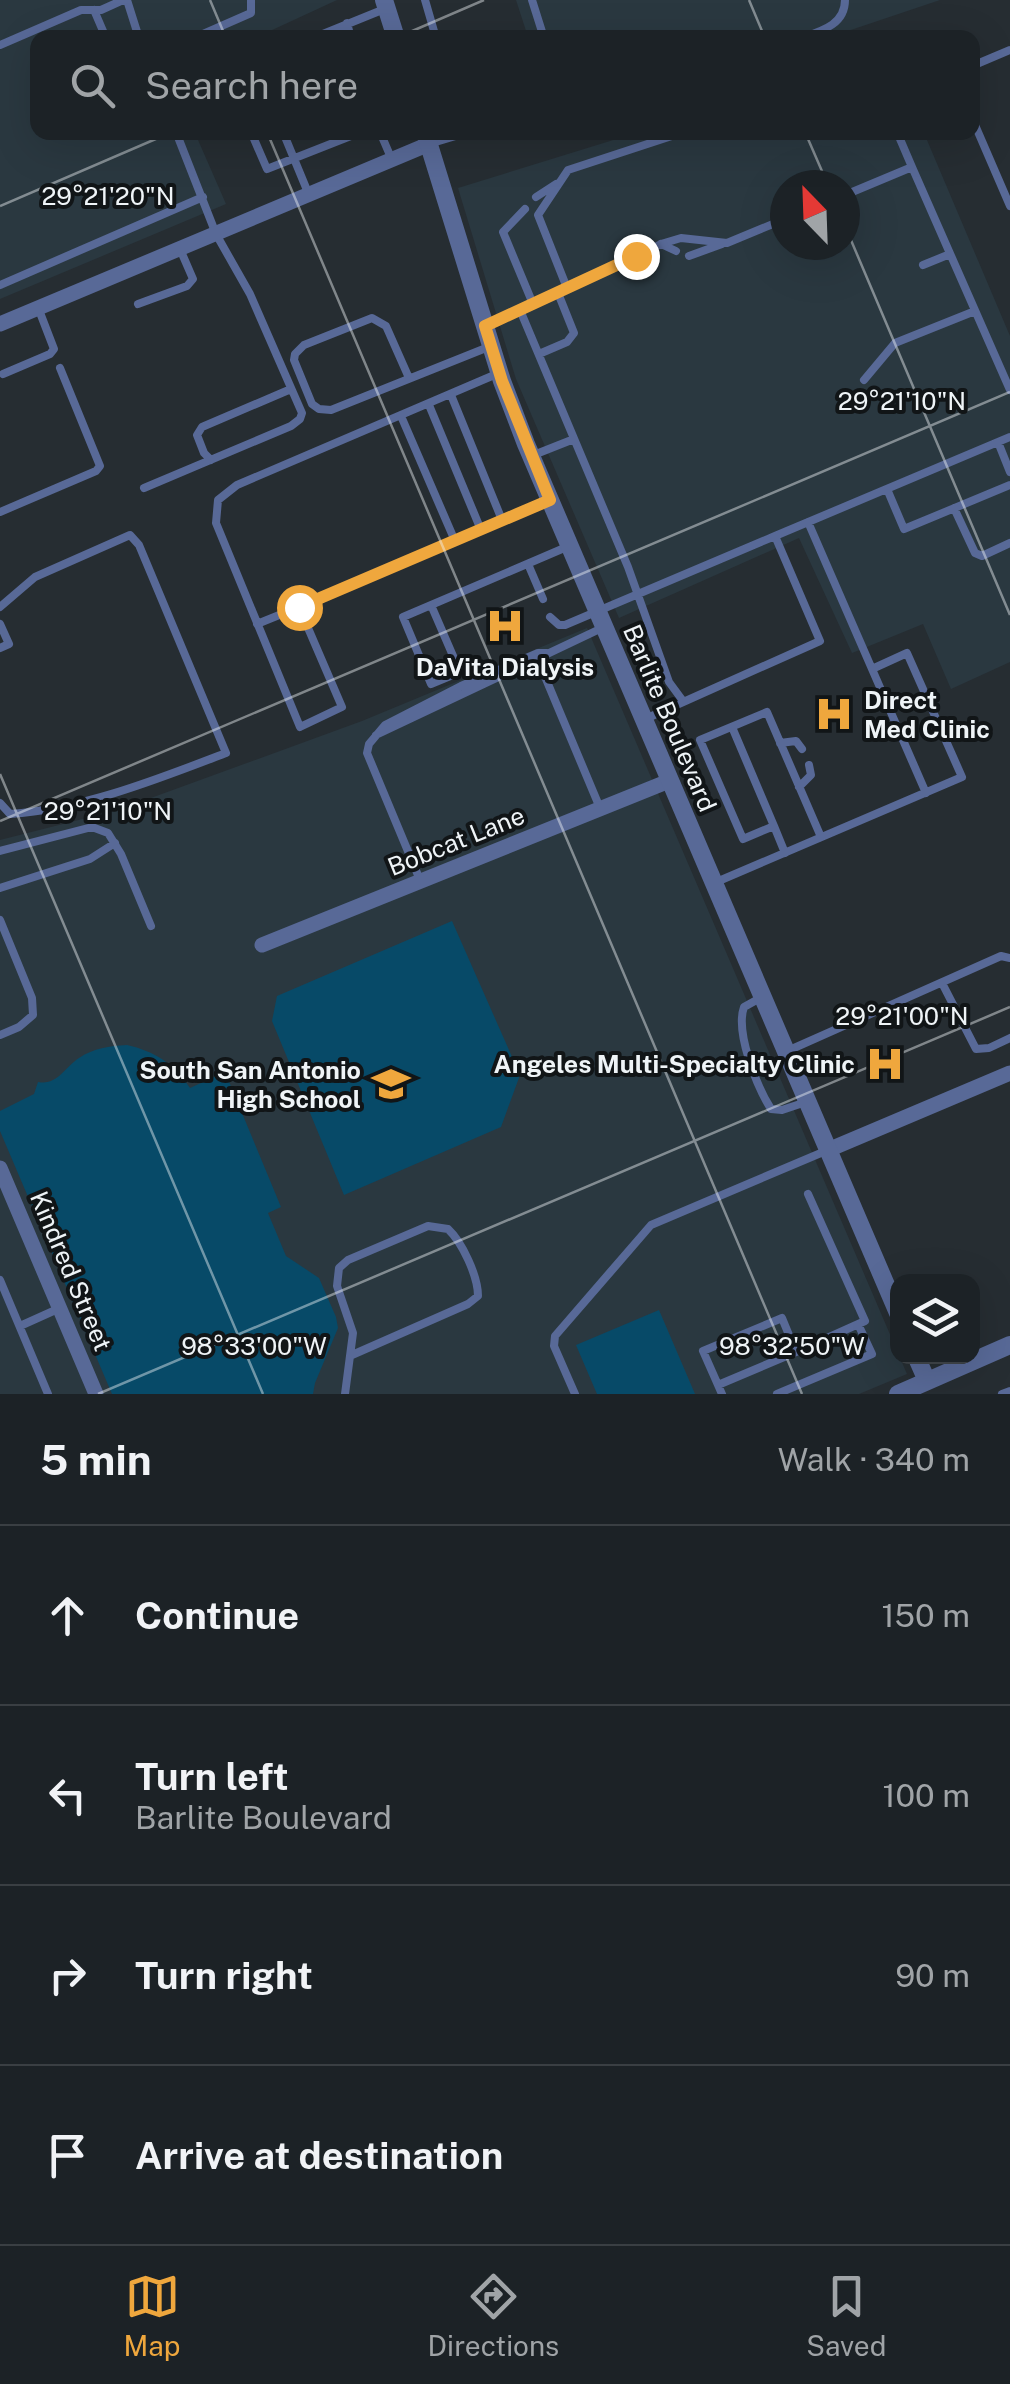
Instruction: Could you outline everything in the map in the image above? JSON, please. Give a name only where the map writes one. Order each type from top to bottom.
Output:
[{"type":"street","points":[[385,4],[393,30]]},
{"type":"street","points":[[0,324],[392,160],[424,140]]},
{"type":"street","name":"Barlite Boulevard","points":[[428,140],[499,373],[531,456],[890,1294]]},
{"type":"street","name":"Bobcat Lane","points":[[262,945],[669,781]]},
{"type":"street","points":[[828,1150],[1010,1073]]},
{"type":"street","name":"Kindred Street","points":[[0,1168],[96,1394]]},
{"type":"street","points":[[898,1394],[1010,1345]]},
{"type":"street","points":[[919,1364],[926,1381]]},
{"type":"lane","points":[[33,30],[81,10],[125,0],[135,30]]},
{"type":"lane","points":[[212,30],[251,13],[250,0]]},
{"type":"lane","points":[[425,0],[434,30]]},
{"type":"lane","points":[[532,0],[541,30]]},
{"type":"lane","points":[[820,30],[836,23],[845,9],[845,0]]},
{"type":"lane","points":[[331,30],[385,4]]},
{"type":"lane","points":[[94,10],[103,30]]},
{"type":"lane","points":[[347,23],[349,30]]},
{"type":"lane","points":[[0,44],[30,31]]},
{"type":"lane","points":[[980,63],[1010,50]]},
{"type":"lane","points":[[980,137],[1010,206]]},
{"type":"lane","points":[[144,488],[300,419],[302,413],[250,294],[216,234],[179,140]]},
{"type":"lane","points":[[254,140],[266,170],[341,140]]},
{"type":"lane","points":[[286,140],[309,194]]},
{"type":"lane","points":[[383,140],[392,160]]},
{"type":"lane","points":[[539,354],[567,342],[574,333],[538,215],[568,170],[660,140]]},
{"type":"lane","points":[[900,140],[1010,390]]},
{"type":"lane","points":[[860,189],[912,168]]},
{"type":"lane","points":[[536,198],[560,182]]},
{"type":"lane","points":[[0,285],[202,197]]},
{"type":"lane","points":[[525,209],[503,232],[533,304]]},
{"type":"lane","points":[[689,256],[770,225]]},
{"type":"lane","points":[[485,326],[661,244],[681,238],[727,242]]},
{"type":"lane","points":[[661,244],[676,252]]},
{"type":"lane","points":[[138,304],[187,286],[193,279],[180,249]]},
{"type":"lane","points":[[923,265],[950,254]]},
{"type":"lane","points":[[3,374],[54,349],[56,345],[39,308]]},
{"type":"lane","points":[[520,310],[628,567],[668,682],[683,702]]},
{"type":"lane","points":[[864,380],[895,343],[975,311]]},
{"type":"lane","points":[[409,378],[386,326],[372,318],[304,345],[295,354],[312,404],[325,410],[409,378],[491,346]]},
{"type":"lane","points":[[0,512],[100,466],[60,368]]},
{"type":"lane","points":[[299,607],[342,707],[300,726],[216,523],[218,500],[237,485],[499,373]]},
{"type":"lane","points":[[211,460],[204,454],[197,435],[202,426],[291,389]]},
{"type":"lane","points":[[450,395],[502,520]]},
{"type":"lane","points":[[429,405],[481,530]]},
{"type":"lane","points":[[401,416],[455,540]]},
{"type":"lane","points":[[376,735],[538,660],[582,636],[636,595],[1010,437]]},
{"type":"lane","points":[[531,456],[574,438]]},
{"type":"lane","points":[[998,442],[1010,472]]},
{"type":"lane","points":[[887,489],[904,529],[1010,485]]},
{"type":"lane","points":[[257,624],[550,500]]},
{"type":"lane","points":[[954,508],[975,554],[982,556],[1010,543]]},
{"type":"lane","points":[[808,522],[926,792]]},
{"type":"lane","points":[[0,607],[34,577],[130,536],[138,545],[226,753],[96,797],[30,813],[10,814],[0,804]]},
{"type":"lane","points":[[643,720],[820,641],[774,536]]},
{"type":"lane","points":[[432,604],[460,672],[432,684],[403,617],[432,604],[569,546]]},
{"type":"lane","points":[[528,564],[542,599]]},
{"type":"lane","points":[[550,618],[559,625],[601,620]]},
{"type":"lane","points":[[0,624],[9,644],[0,648]]},
{"type":"lane","points":[[422,883],[367,753],[376,735],[385,725],[461,686],[538,653],[547,653]]},
{"type":"lane","points":[[714,883],[962,777],[908,653],[872,670]]},
{"type":"lane","points":[[538,660],[600,808]]},
{"type":"lane","points":[[774,826],[743,839],[700,740],[766,712],[821,837]]},
{"type":"lane","points":[[732,726],[785,852]]},
{"type":"lane","points":[[780,743],[796,741],[802,749]]},
{"type":"lane","points":[[799,786],[811,775],[808,766]]},
{"type":"lane","points":[[0,851],[92,828],[108,833],[151,926]]},
{"type":"lane","points":[[0,888],[90,859],[114,843]]},
{"type":"lane","points":[[0,922],[32,998],[32,1015],[0,1036]]},
{"type":"lane","points":[[785,1052],[1002,956],[1010,958]]},
{"type":"lane","points":[[942,983],[976,1048],[989,1048],[1010,1038]]},
{"type":"lane","points":[[762,997],[744,1007],[740,1018],[757,1084],[771,1110],[807,1102]]},
{"type":"lane","points":[[575,1394],[554,1346],[555,1336],[651,1226],[828,1150]]},
{"type":"lane","points":[[796,1352],[782,1318],[703,1351],[720,1390],[865,1321],[808,1194]]},
{"type":"lane","points":[[345,1394],[352,1333],[338,1286],[340,1268],[348,1260],[428,1226],[448,1228],[458,1241],[478,1287],[478,1296],[468,1304],[352,1355]]},
{"type":"lane","points":[[0,1280],[48,1394]]},
{"type":"lane","points":[[20,1326],[60,1308]]},
{"type":"lane","points":[[777,1394],[872,1354],[858,1324]]},
{"type":"lane","points":[[1002,1394],[1010,1390]]},
{"type":"shaded area","points":[[0,0],[337,0],[272,30],[30,30],[30,140],[198,140],[226,204],[0,299]]},
{"type":"shaded area","points":[[516,0],[940,0],[851,30],[526,30]]},
{"type":"shaded area","points":[[613,140],[927,140],[1010,336],[1010,662],[951,689],[923,624],[852,653],[799,538],[619,618],[516,379],[458,188]]},
{"type":"shaded area","name":"South San Antonio High School","points":[[587,628],[890,1334],[890,1364],[903,1364],[907,1374],[859,1394],[0,1394],[0,840],[118,810],[362,721]]},
{"type":"shaded area","points":[[452,921],[520,1075],[501,1127],[344,1195],[272,1021],[277,996]]},
{"type":"shaded area","points":[[127,1045],[163,1060],[190,1088],[225,1072],[281,1207],[268,1213],[286,1256],[319,1278],[336,1317],[338,1328],[313,1394],[112,1394],[0,1131],[0,1111],[34,1094],[38,1082],[56,1079],[85,1055]]},
{"type":"shaded area","points":[[659,1310],[695,1394],[597,1394],[576,1345]]},
{"type":"place","name":"DaVita Dialysis","points":[[505,626]]},
{"type":"place","name":"Direct Med Clinic","points":[[834,714]]},
{"type":"place","name":"Angeles Multi-Specialty Clinic","points":[[885,1064]]},
{"type":"place","name":"South San Antonio High School","points":[[391,1084]]},
{"type":"route","points":[[299,607],[550,500],[502,381],[485,326],[636,256]]}]
